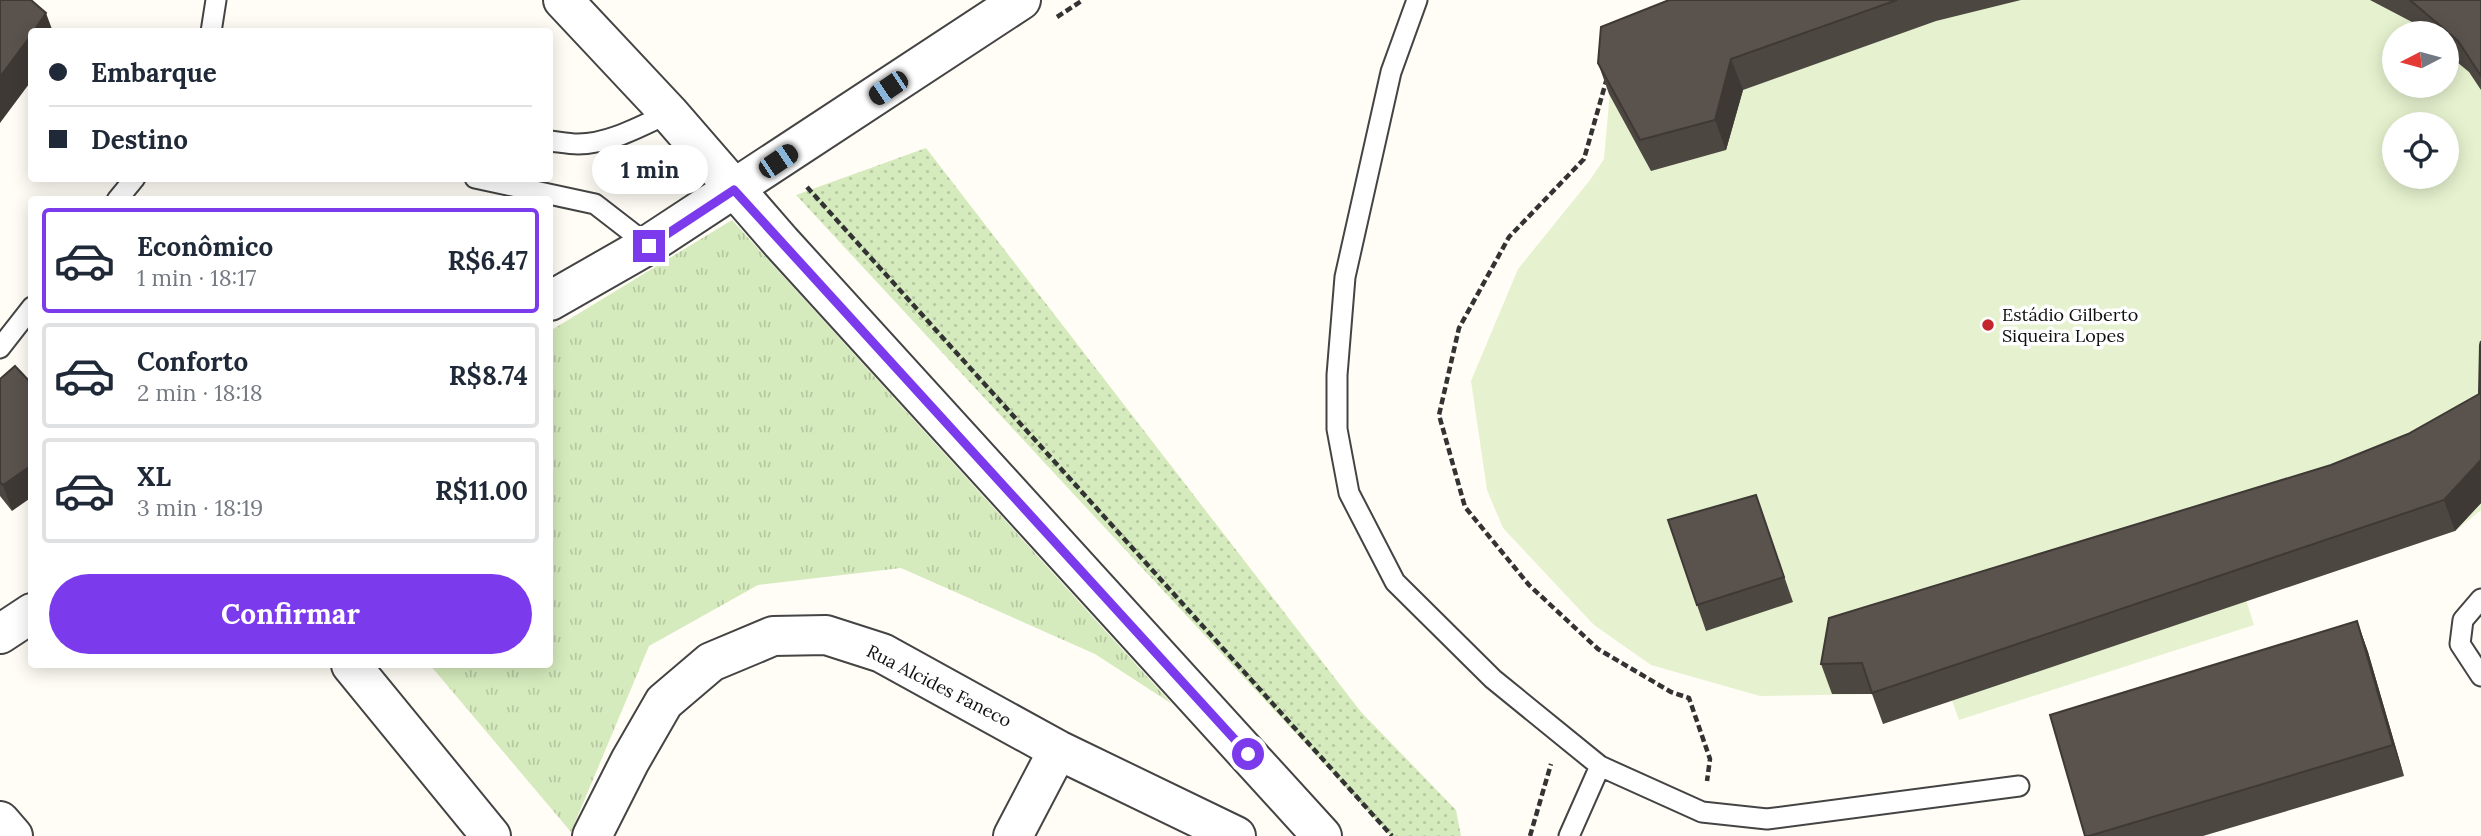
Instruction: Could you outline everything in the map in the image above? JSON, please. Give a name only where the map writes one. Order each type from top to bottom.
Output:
[{"type":"street","points":[[563,0],[669,113],[734,190],[1322,836]]},
{"type":"street","points":[[553,299],[649,246],[734,190],[1035,11]]},
{"type":"street","points":[[0,634],[28,616]]},
{"type":"street","name":"Rua Alcides Faneco","points":[[592,836],[664,702],[711,662],[773,636],[826,635],[882,653],[1058,750],[1236,836]]},
{"type":"street","points":[[353,668],[491,836]]},
{"type":"street","points":[[1013,836],[1058,750]]},
{"type":"street","points":[[0,821],[13,836]]},
{"type":"lane","points":[[212,28],[216,0]]},
{"type":"lane","points":[[1417,0],[1391,72],[1345,277],[1337,375],[1337,429],[1349,493],[1395,582],[1493,679],[1600,766],[1702,812],[1767,820],[2019,786]]},
{"type":"lane","points":[[553,141],[579,144],[604,140],[634,130],[669,113]]},
{"type":"lane","points":[[120,196],[132,182]]},
{"type":"lane","points":[[495,182],[595,204],[649,246]]},
{"type":"lane","points":[[0,348],[28,312]]},
{"type":"lane","points":[[2481,599],[2463,620],[2460,644],[2481,676]]},
{"type":"lane","points":[[1569,836],[1600,766]]},
{"type":"path","points":[[1035,11],[1083,0]]},
{"type":"path","points":[[1609,70],[1584,159],[1510,237],[1459,328],[1439,415],[1465,507],[1529,585],[1598,649],[1671,692],[1689,698],[1710,759],[1702,812]]},
{"type":"path","points":[[803,182],[1392,836]]},
{"type":"path","points":[[1530,836],[1553,760]]},
{"type":"green space","name":"Estádio Gilberto Siqueira Lopes","points":[[1759,0],[2460,0],[2481,14],[2481,510],[2455,531],[2245,596],[2254,625],[1959,720],[1951,698],[1883,724],[1873,694],[1760,696],[1651,665],[1594,625],[1503,528],[1487,490],[1471,381],[1518,269],[1604,159],[1613,57]]},
{"type":"green space","points":[[926,148],[1361,712],[1456,810],[1461,836],[1391,836],[796,195]]},
{"type":"green space","points":[[732,220],[1172,704],[1095,654],[901,568],[758,585],[649,646],[571,832],[433,668],[553,668],[553,329]]},
{"type":"building","points":[[0,0],[31,0],[46,13],[36,28],[28,28],[28,39],[0,77]]},
{"type":"building","points":[[1669,0],[1897,0],[1731,59],[1715,120],[1640,140],[1598,63],[1601,27]]},
{"type":"building","points":[[2410,0],[2481,0],[2481,76],[2459,43],[2459,21],[2435,21]]},
{"type":"building","points":[[2481,341],[2481,460],[2444,500],[1872,693],[1862,663],[1821,664],[1829,618],[2331,465],[2408,434],[2479,394]]},
{"type":"building","points":[[15,366],[28,380],[28,468],[3,485],[0,482],[0,379]]},
{"type":"building","points":[[1756,495],[1784,577],[1697,605],[1668,520]]},
{"type":"building","points":[[2357,621],[2393,745],[2085,836],[2050,715]]},
{"type":"place","name":"Estádio Gilberto Siqueira Lopes","points":[[1988,325]]},
{"type":"route","points":[[649,246],[734,190],[1248,754]]}]
